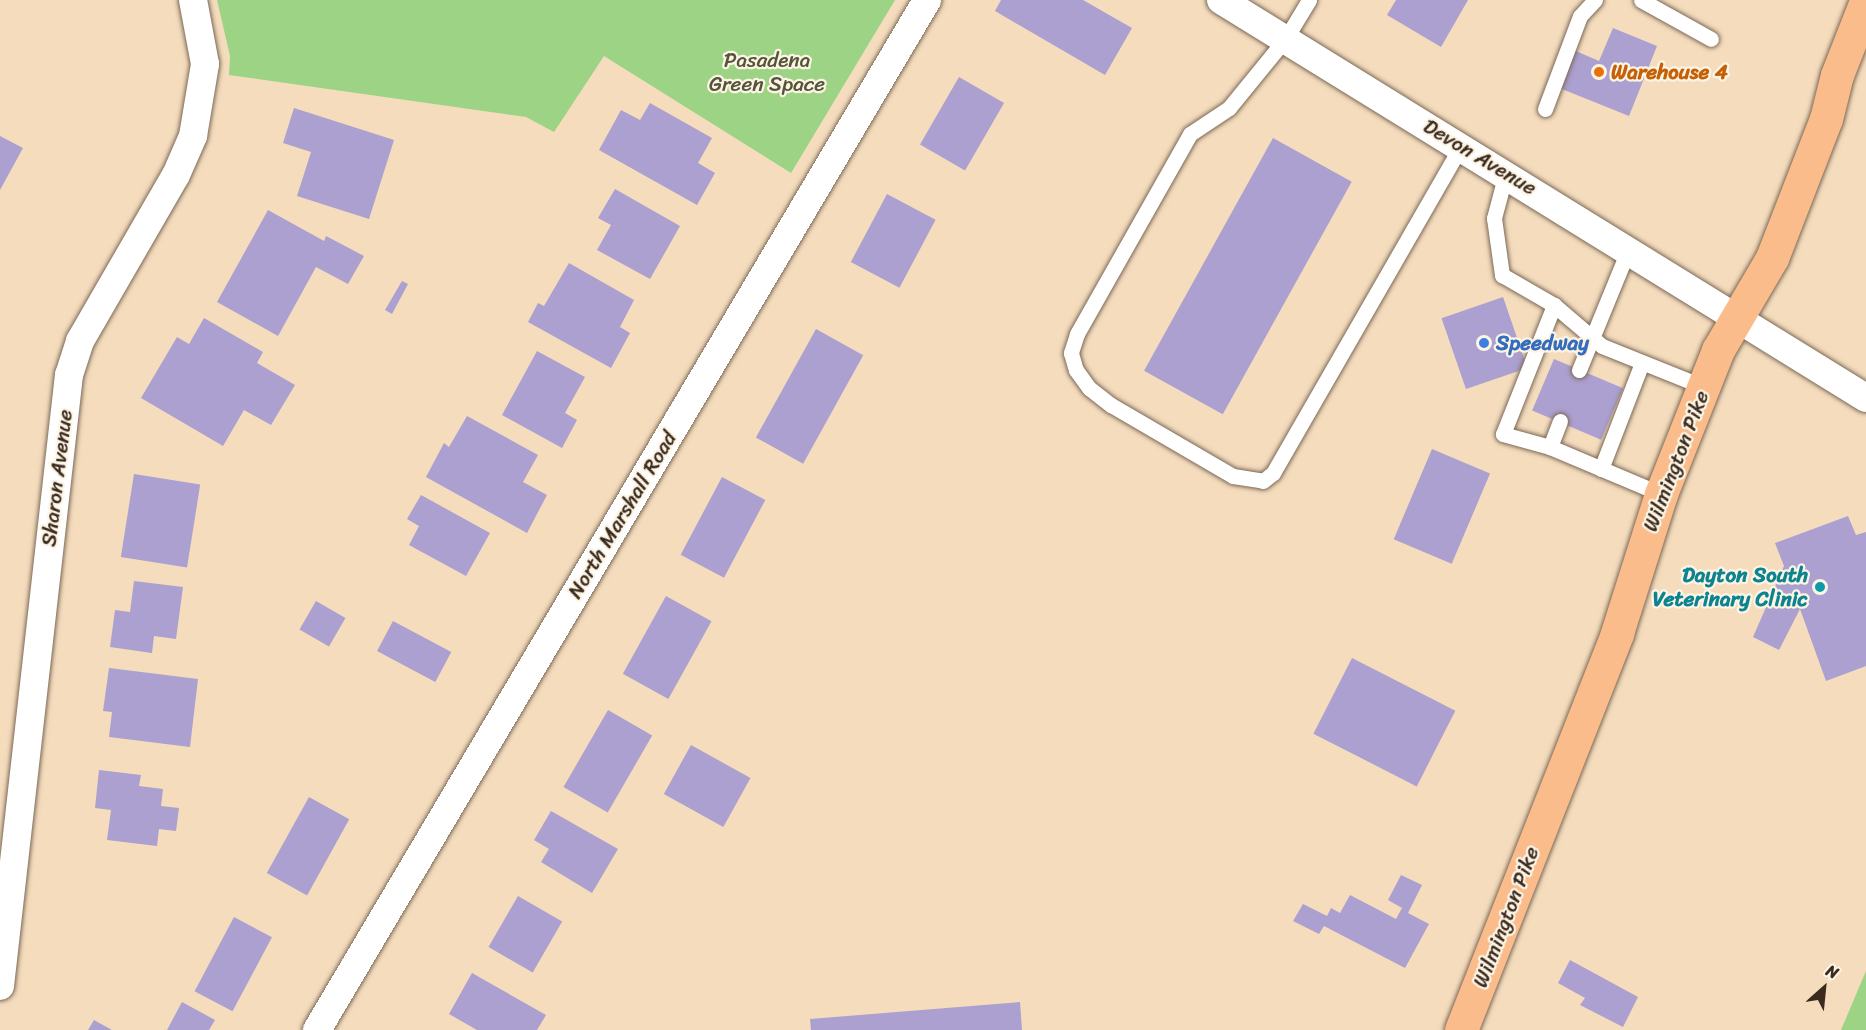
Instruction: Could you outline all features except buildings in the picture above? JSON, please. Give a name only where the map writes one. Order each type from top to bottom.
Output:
[{"type":"main road","name":"Wilmington Pike","points":[[1461,1030],[1617,633],[1661,494],[1704,387],[1736,319],[1772,258],[1826,119],[1837,75],[1866,1]]},
{"type":"street","name":"Sharon Avenue","points":[[0,986],[69,375],[80,341],[176,175],[193,136],[205,64],[193,0]]},
{"type":"street","name":"North Marshall Road","points":[[317,1030],[927,0]]},
{"type":"street","name":"Devon Avenue","points":[[1221,0],[1506,173],[1628,253],[1866,398]]},
{"type":"lane","points":[[1309,0],[1286,38],[1229,108],[1190,134],[1077,334],[1071,353],[1076,370],[1089,388],[1111,405],[1233,476],[1263,481],[1273,473],[1461,146]]},
{"type":"lane","points":[[1545,109],[1580,16],[1595,0]]},
{"type":"lane","points":[[1641,0],[1711,39]]},
{"type":"lane","points":[[1506,173],[1494,219],[1502,275],[1554,305],[1589,339],[1704,387]]},
{"type":"lane","points":[[1579,370],[1589,339],[1628,253]]},
{"type":"lane","points":[[1554,305],[1503,434],[1550,447],[1661,494]]},
{"type":"lane","points":[[1601,469],[1642,363]]},
{"type":"lane","points":[[1550,447],[1560,422]]},
{"type":"green space","name":"Pasadena Green Space","points":[[217,0],[895,0],[791,173],[604,56],[554,132],[526,117],[229,75],[230,56]]},
{"type":"green space","points":[[1866,971],[1866,1030],[1841,1030]]},
{"type":"place","name":"Warehouse 4","points":[[1599,72]]},
{"type":"place","name":"Speedway","points":[[1484,343]]},
{"type":"place","name":"Dayton South Veterinary Clinic","points":[[1820,587]]}]
